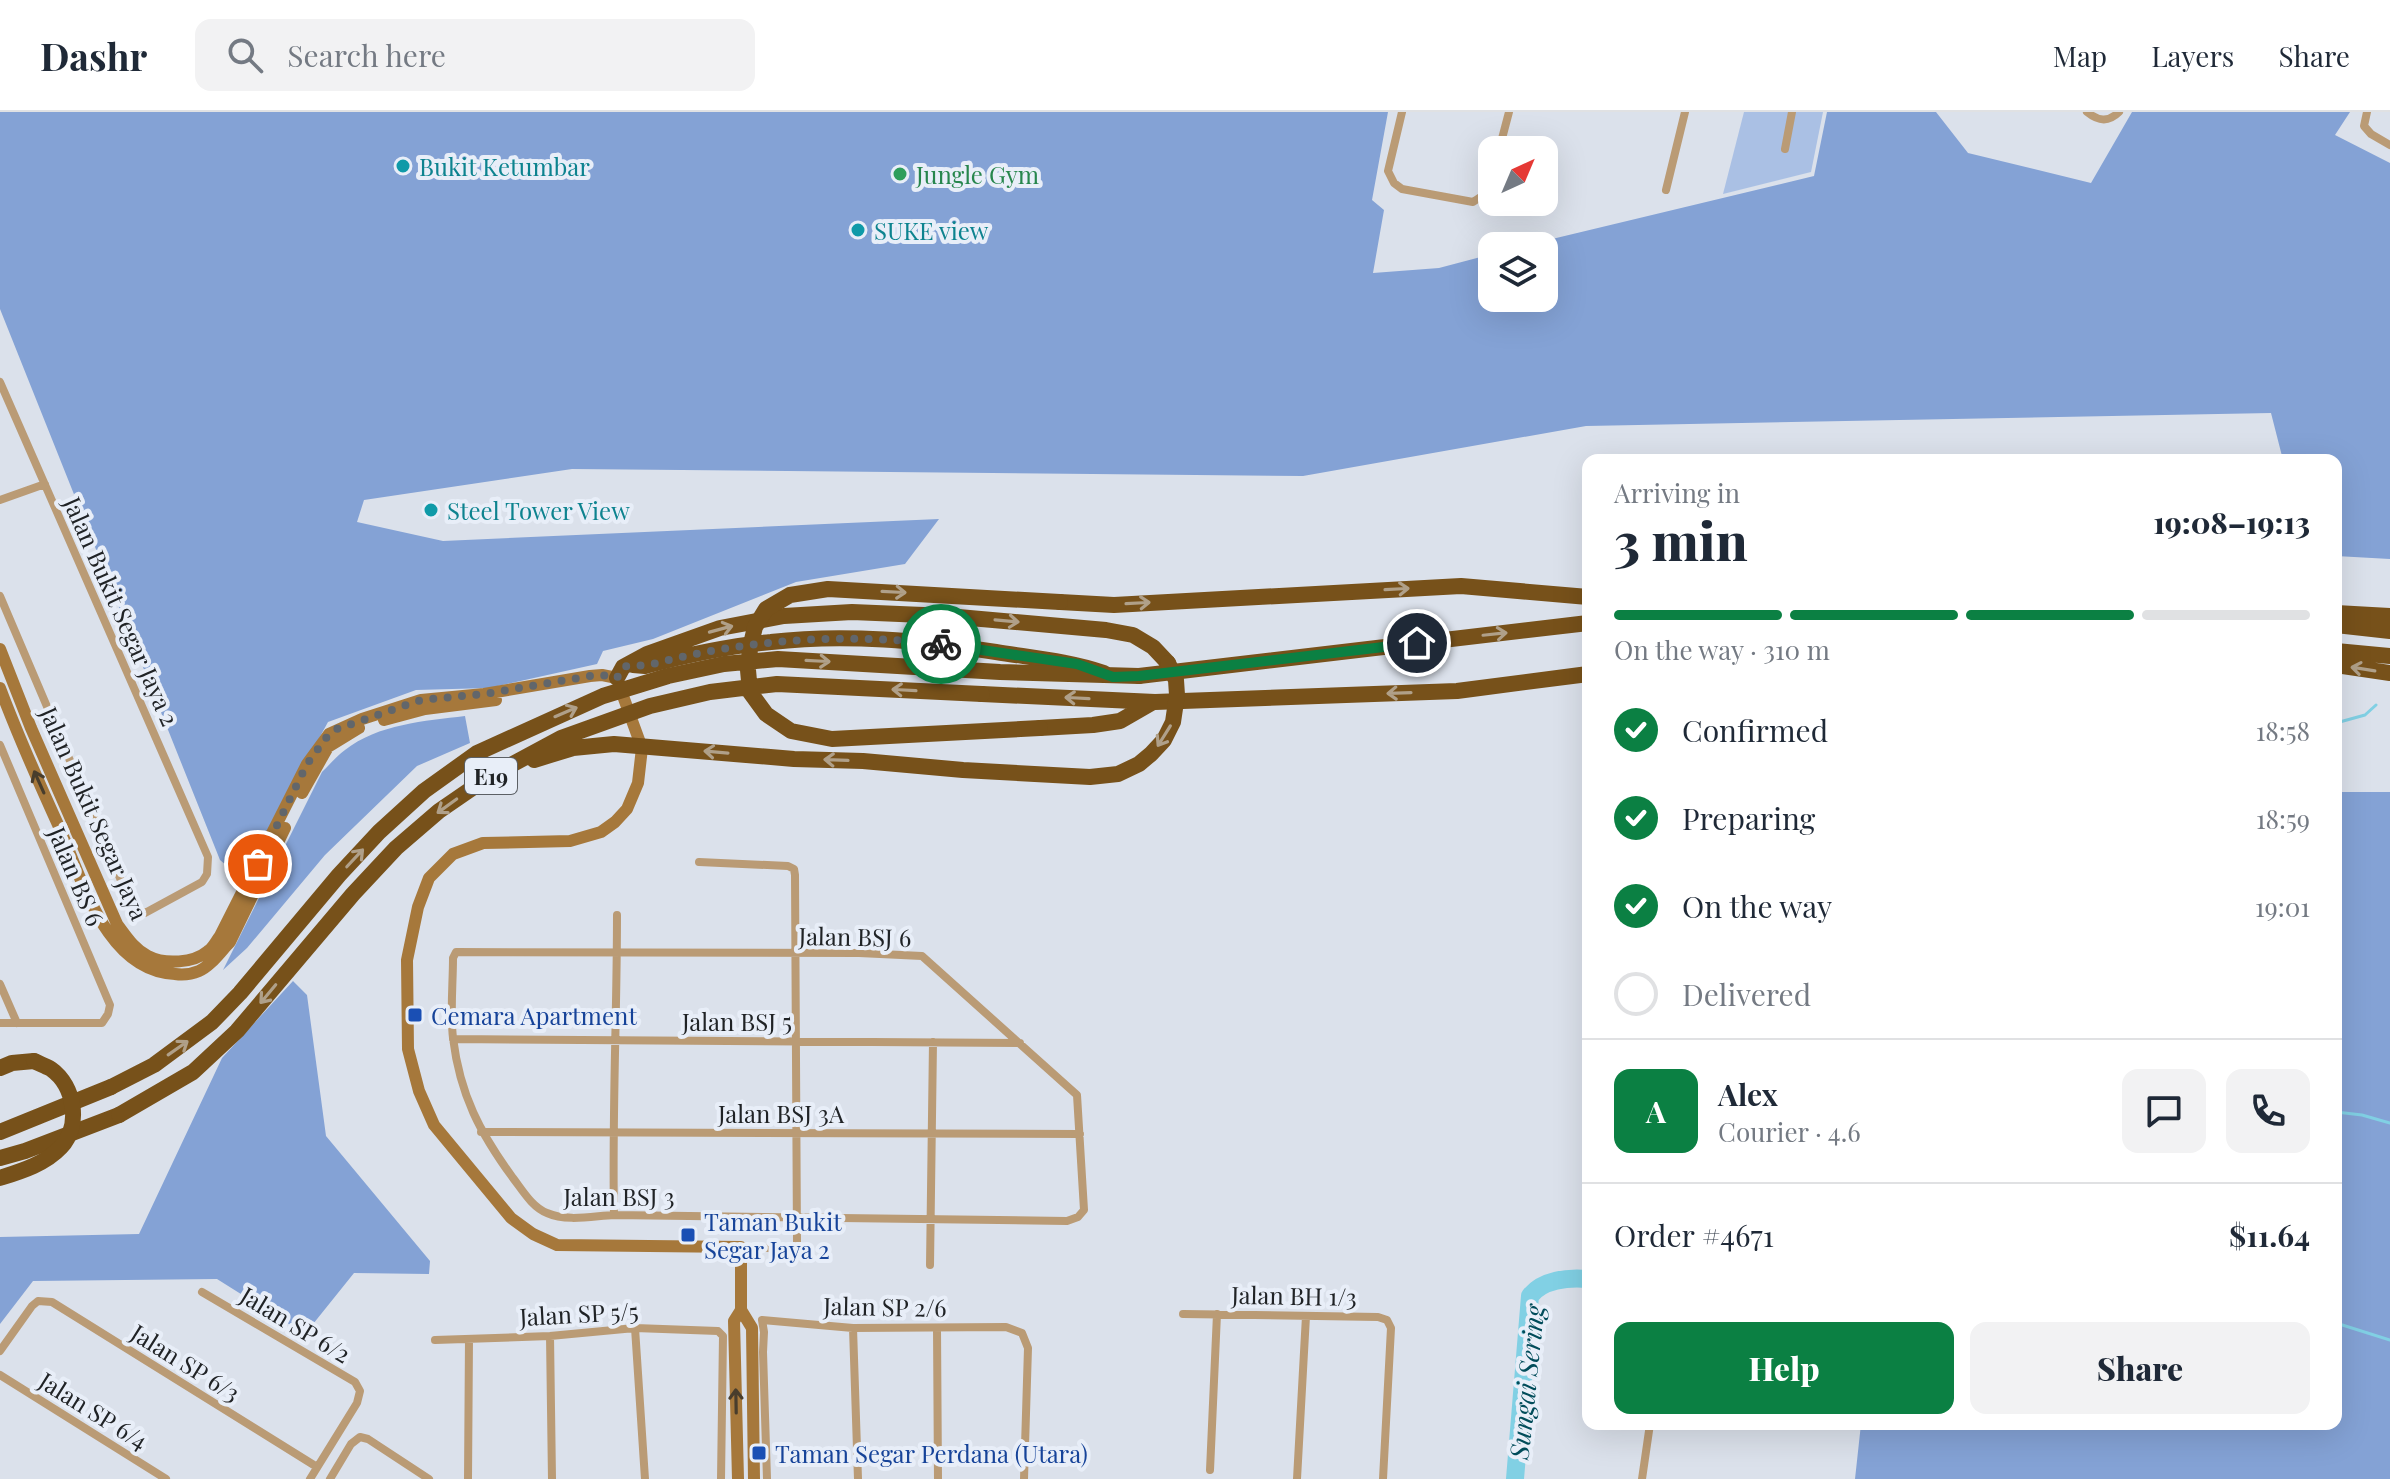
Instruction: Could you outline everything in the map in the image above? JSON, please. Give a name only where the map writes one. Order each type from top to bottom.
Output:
[{"type":"highway","points":[[1155,702],[1120,721],[1093,725],[832,739],[791,731],[766,714],[750,692],[748,670],[755,627],[766,609],[790,595],[828,589],[1114,605],[1461,586],[1582,596]]},
{"type":"highway","points":[[487,778],[573,748],[614,744],[963,770],[1090,777],[1118,774],[1139,764],[1164,740],[1173,722],[1177,695],[1176,680],[1168,663],[1153,647],[1133,635],[947,616],[852,612],[784,616],[720,628],[647,654],[623,667],[617,678]]},
{"type":"highway","points":[[2342,613],[2390,616]]},
{"type":"highway","name":"E19","points":[[0,1132],[111,1087],[154,1065],[212,1022],[379,832],[424,791],[477,753],[603,696],[668,676],[724,664],[778,659],[1139,676],[1582,624]]},
{"type":"highway","points":[[2342,626],[2390,631]]},
{"type":"highway","points":[[629,665],[645,666],[728,647],[774,641],[882,639],[1077,664],[1113,677]]},
{"type":"highway","points":[[2342,652],[2390,656]]},
{"type":"highway","points":[[2342,666],[2390,673]]},
{"type":"highway","name":"E19","points":[[0,1158],[119,1115],[193,1072],[237,1031],[396,848],[439,811],[487,778],[561,738],[650,706],[710,692],[777,684],[1155,702],[1457,691],[1582,675]]},
{"type":"highway","points":[[0,1068],[12,1063],[34,1061],[53,1070],[65,1085],[73,1107],[72,1128],[63,1145],[47,1159],[0,1178]]},
{"type":"street","points":[[1402,112],[1388,171],[1391,177],[1408,191],[1473,202],[1478,199]]},
{"type":"street","points":[[1503,136],[1509,112]]},
{"type":"street","points":[[1666,190],[1685,112]]},
{"type":"street","points":[[1785,149],[1792,112]]},
{"type":"street","points":[[2087,112],[2105,120],[2119,112]]},
{"type":"street","points":[[2367,112],[2364,126],[2390,145]]},
{"type":"street","name":"Jalan Bukit Segar Jaya 2","points":[[0,382],[208,857],[207,874],[202,882],[145,913],[135,908],[0,596]]},
{"type":"street","points":[[0,500],[45,484]]},
{"type":"street","name":"Jalan Bukit Segar Jaya","points":[[0,649],[31,728],[117,924],[130,942],[148,956],[169,961],[193,960],[209,951],[220,936],[307,764],[329,734],[421,700],[484,694],[590,676],[617,678]]},
{"type":"street","points":[[617,678],[642,748],[638,783],[627,809],[601,832],[570,841],[483,843],[453,854],[429,878],[418,907],[407,960],[408,1049],[419,1091],[434,1125],[511,1218],[533,1234],[557,1245],[796,1248],[794,869],[788,866],[699,862]]},
{"type":"street","name":"Jalan Bukit Segar Jaya","points":[[0,688],[17,733],[107,932],[123,952],[142,966],[162,974],[182,975],[200,971],[230,942],[315,767],[328,747],[342,737],[355,729],[425,709],[466,706],[604,683],[617,678]]},
{"type":"street","name":"Jalan BS 6","points":[[0,745],[110,1005],[102,1023],[17,1023]]},
{"type":"street","points":[[614,1215],[617,915]]},
{"type":"street","name":"Jalan BSJ 6","points":[[456,952],[922,956],[1077,1095],[1084,1210],[1078,1217]]},
{"type":"street","name":"Jalan BSJ 3","points":[[456,952],[453,958],[453,1039],[467,1099],[481,1132],[531,1202],[542,1212],[559,1218],[614,1215],[1067,1221],[1078,1217]]},
{"type":"street","points":[[0,984],[17,1023],[0,1023]]},
{"type":"street","name":"Jalan BSJ 5","points":[[453,1039],[1021,1043]]},
{"type":"street","points":[[930,1265],[933,1042]]},
{"type":"street","name":"Jalan BSJ 3A","points":[[481,1132],[1080,1134]]},
{"type":"street","points":[[741,1247],[741,1310],[752,1328],[754,1479]]},
{"type":"street","name":"Jalan SP 6/2","points":[[202,1292],[355,1382],[360,1391],[357,1403],[310,1479]]},
{"type":"street","name":"Jalan SP 6/3","points":[[0,1351],[32,1306],[38,1301],[52,1302],[317,1467]]},
{"type":"street","points":[[738,1479],[734,1321],[741,1310]]},
{"type":"street","name":"Jalan BH 1/3","points":[[1183,1314],[1378,1317],[1387,1320],[1391,1328],[1383,1479]]},
{"type":"street","points":[[1210,1470],[1217,1314]]},
{"type":"street","points":[[1297,1479],[1306,1316]]},
{"type":"street","name":"Jalan SP 2/6","points":[[767,1479],[762,1320],[853,1328],[1006,1327],[1022,1333],[1028,1348],[1024,1479]]},
{"type":"street","points":[[635,1328],[645,1479]]},
{"type":"street","name":"Jalan SP 5/5","points":[[435,1340],[550,1336],[635,1328],[718,1331],[723,1336],[721,1479]]},
{"type":"street","points":[[853,1328],[858,1479]]},
{"type":"street","points":[[937,1328],[938,1479]]},
{"type":"street","points":[[550,1336],[552,1479]]},
{"type":"street","points":[[468,1479],[469,1339]]},
{"type":"street","name":"Jalan SP 6/4","points":[[0,1375],[166,1479]]},
{"type":"street","points":[[1642,1479],[1649,1430]]},
{"type":"street","points":[[330,1479],[351,1444],[360,1437],[368,1439],[429,1479]]},
{"type":"shaded area","points":[[0,112],[1388,112],[1372,200],[1384,210],[1373,273],[1439,268],[1478,258],[1478,312],[1558,312],[1558,238],[1814,176],[1827,112],[1936,112],[1968,153],[2091,183],[2132,112],[2350,112],[2335,135],[2390,163],[2390,559],[2342,556],[2342,454],[2281,454],[2271,413],[1586,426],[1303,476],[572,469],[364,500],[357,522],[443,541],[939,519],[905,564],[796,582],[653,639],[603,651],[597,664],[489,688],[416,690],[328,722],[242,879],[220,860],[0,309]]},
{"type":"shaded area","points":[[1744,112],[1823,112],[1811,172],[1723,194]]},
{"type":"shaded area","points":[[465,716],[470,743],[417,766],[325,855],[247,948],[223,970],[322,772],[345,750],[372,734],[402,725]]},
{"type":"shaded area","points":[[2342,792],[2390,792],[2390,1479],[1855,1479],[1860,1430],[2342,1430]]},
{"type":"shaded area","points":[[293,981],[307,995],[326,1136],[430,1261],[429,1274],[354,1273],[305,1334],[217,1279],[33,1281],[0,1324],[0,1237],[139,1234],[222,1058]]},
{"type":"waterway","points":[[2342,721],[2365,715],[2376,705]]},
{"type":"waterway","points":[[2342,1113],[2390,1123]]},
{"type":"waterway","name":"Sungai Sering","points":[[1515,1479],[1530,1296],[1541,1286],[1556,1281],[1582,1279]]},
{"type":"waterway","name":"Sungai Sering","points":[[2342,1325],[2390,1340]]},
{"type":"way so far","points":[[258,864],[307,764],[320,745],[337,729],[362,719],[421,700],[484,694],[590,676],[617,678],[623,667],[629,665],[645,666],[728,647],[774,641],[882,639],[941,644]]},
{"type":"place","name":"Bukit Ketumbar","points":[[403,166]]},
{"type":"place","name":"Jungle Gym","points":[[900,174]]},
{"type":"place","name":"SUKE view","points":[[858,230]]},
{"type":"place","name":"Steel Tower View","points":[[431,510]]},
{"type":"place","name":"Cemara Apartment","points":[[415,1015]]},
{"type":"place","name":"Taman Bukit Segar Jaya 2","points":[[688,1235]]},
{"type":"place","name":"Taman Segar Perdana (Utara)","points":[[759,1453]]},
{"type":"route","points":[[941,644],[1077,664],[1113,677],[1417,643]]}]
